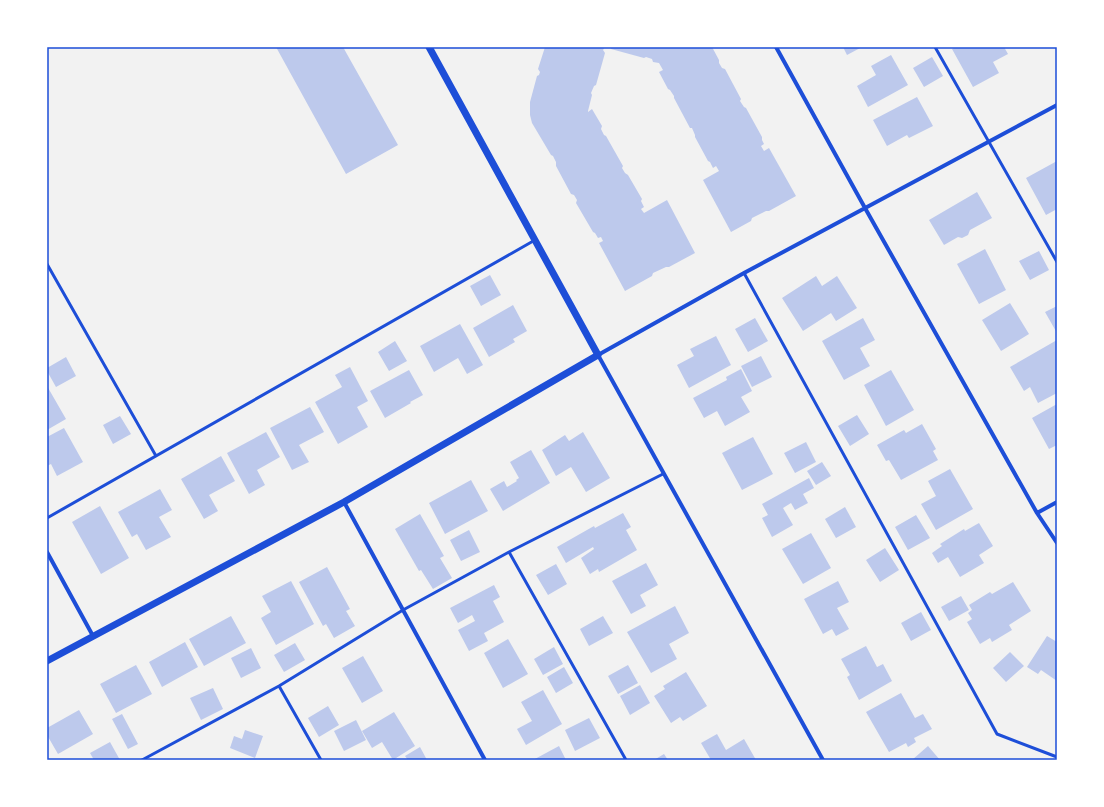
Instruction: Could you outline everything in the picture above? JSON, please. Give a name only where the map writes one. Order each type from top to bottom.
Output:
[{"type":"street","points":[[429,47],[663,474],[823,760]]},
{"type":"street","points":[[776,47],[865,208],[1038,513],[1057,543]]},
{"type":"street","points":[[47,661],[344,502],[598,355],[744,273],[1057,105]]},
{"type":"street","points":[[344,502],[485,760]]},
{"type":"street","points":[[1038,513],[1057,502]]},
{"type":"street","points":[[47,552],[93,636]]},
{"type":"lane","points":[[934,47],[1057,262]]},
{"type":"lane","points":[[47,518],[535,240]]},
{"type":"lane","points":[[47,264],[156,456]]},
{"type":"lane","points":[[744,273],[997,734],[1057,757]]},
{"type":"lane","points":[[142,760],[279,686],[403,610],[509,552],[663,474]]},
{"type":"lane","points":[[509,552],[626,760]]},
{"type":"lane","points":[[279,686],[321,760]]},
{"type":"building","points":[[276,47],[343,47],[398,145],[346,174]]},
{"type":"building","points":[[545,47],[605,47],[603,50],[605,53],[596,85],[591,93],[592,95],[588,112],[592,109],[602,126],[601,129],[623,166],[622,168],[628,175],[642,199],[641,201],[644,207],[641,209],[644,213],[667,200],[695,253],[669,267],[653,273],[652,276],[625,291],[599,243],[603,241],[601,237],[598,238],[593,232],[576,203],[577,200],[574,195],[571,194],[556,166],[553,156],[532,123],[530,115],[530,102],[537,76],[540,72],[538,69]]},
{"type":"building","points":[[610,47],[712,47],[719,60],[719,63],[722,68],[725,69],[741,99],[740,101],[746,108],[762,137],[764,144],[761,146],[764,151],[769,148],[796,196],[769,211],[752,218],[751,221],[731,232],[703,180],[719,171],[716,166],[713,168],[708,161],[695,137],[692,128],[690,128],[674,96],[668,89],[659,72],[663,70],[659,63],[653,62],[652,59],[646,57],[644,58],[611,49]]},
{"type":"building","points":[[843,47],[862,47],[847,55]]},
{"type":"building","points":[[956,47],[1004,47],[1008,54],[993,62],[999,73],[973,87],[952,49]]},
{"type":"building","points":[[891,55],[908,85],[868,107],[857,86],[876,75],[871,66]]},
{"type":"building","points":[[932,57],[943,76],[924,87],[913,68]]},
{"type":"building","points":[[917,97],[933,126],[909,138],[907,135],[887,146],[873,120]]},
{"type":"building","points":[[1057,161],[1057,209],[1046,215],[1026,178]]},
{"type":"building","points":[[977,192],[992,218],[970,230],[968,235],[962,238],[958,237],[944,245],[929,220]]},
{"type":"building","points":[[985,249],[1006,290],[979,304],[957,264]]},
{"type":"building","points":[[1039,251],[1049,270],[1030,280],[1019,261]]},
{"type":"building","points":[[490,275],[501,295],[481,306],[470,286]]},
{"type":"building","points":[[816,276],[822,286],[837,276],[857,308],[836,321],[831,313],[803,331],[782,298]]},
{"type":"building","points":[[1010,303],[1029,334],[1001,351],[982,320]]},
{"type":"building","points":[[513,305],[527,331],[513,339],[515,342],[489,357],[473,328]]},
{"type":"building","points":[[1057,306],[1057,333],[1045,312]]},
{"type":"building","points":[[755,318],[768,341],[748,352],[735,329]]},
{"type":"building","points":[[863,318],[875,340],[860,348],[870,366],[844,380],[822,341]]},
{"type":"building","points":[[460,324],[483,365],[467,374],[458,358],[434,372],[420,346]]},
{"type":"building","points":[[716,336],[731,365],[689,388],[677,365],[694,356],[690,349]]},
{"type":"building","points":[[1057,340],[1057,393],[1038,403],[1030,387],[1024,391],[1010,367]]},
{"type":"building","points":[[395,341],[407,361],[389,371],[378,352]]},
{"type":"building","points":[[761,356],[772,377],[752,387],[741,366]]},
{"type":"building","points":[[66,357],[76,376],[56,387],[47,371],[47,368]]},
{"type":"building","points":[[350,367],[368,401],[357,407],[368,427],[338,444],[315,402],[342,387],[335,375]]},
{"type":"building","points":[[741,369],[752,391],[741,397],[750,412],[725,426],[717,411],[704,418],[693,398],[727,380],[726,377]]},
{"type":"building","points":[[409,370],[423,395],[385,418],[370,391]]},
{"type":"building","points":[[891,370],[914,410],[886,426],[864,385]]},
{"type":"building","points":[[47,386],[66,419],[47,430]]},
{"type":"building","points":[[1057,404],[1057,445],[1049,449],[1032,418]]},
{"type":"building","points":[[310,407],[324,432],[299,445],[309,462],[292,470],[270,428]]},
{"type":"building","points":[[857,415],[869,434],[850,446],[838,426]]},
{"type":"building","points":[[120,416],[131,434],[113,444],[103,425]]},
{"type":"building","points":[[922,424],[936,449],[933,451],[938,460],[901,480],[889,460],[886,461],[877,445],[904,430],[906,433]]},
{"type":"building","points":[[64,428],[83,462],[57,476],[51,464],[47,466],[47,437]]},
{"type":"building","points":[[266,432],[280,457],[257,470],[265,485],[249,494],[227,453]]},
{"type":"building","points":[[583,432],[610,478],[586,492],[571,467],[556,476],[542,450],[565,435],[569,441]]},
{"type":"building","points":[[753,437],[773,474],[742,490],[722,453]]},
{"type":"building","points":[[806,442],[816,462],[795,473],[784,453]]},
{"type":"building","points":[[531,450],[550,483],[503,511],[490,489],[504,481],[507,487],[517,481],[516,480],[519,478],[510,462]]},
{"type":"building","points":[[221,456],[235,481],[209,495],[218,511],[204,519],[181,479]]},
{"type":"building","points":[[822,462],[831,476],[816,485],[807,471]]},
{"type":"building","points":[[950,469],[973,509],[936,530],[921,504],[936,496],[928,481]]},
{"type":"building","points":[[809,478],[814,488],[803,494],[808,503],[795,510],[791,503],[783,508],[793,525],[772,537],[762,518],[768,515],[762,504]]},
{"type":"building","points":[[471,480],[488,511],[445,534],[429,503]]},
{"type":"building","points":[[160,489],[172,510],[159,517],[171,537],[146,550],[137,534],[132,537],[118,512]]},
{"type":"building","points":[[100,506],[129,558],[101,574],[72,522]]},
{"type":"building","points":[[845,507],[856,527],[836,538],[825,519]]},
{"type":"building","points":[[623,513],[631,527],[626,530],[637,550],[599,572],[598,569],[590,574],[581,558],[594,549],[593,547],[566,563],[557,547],[594,526],[595,528]]},
{"type":"building","points":[[420,514],[444,556],[440,558],[452,578],[433,589],[421,570],[419,571],[395,529]]},
{"type":"building","points":[[916,515],[930,538],[908,550],[895,527]]},
{"type":"building","points":[[979,523],[993,546],[979,555],[984,563],[960,577],[948,557],[938,563],[932,553],[942,546],[940,544],[964,529],[965,531]]},
{"type":"building","points":[[469,530],[480,552],[461,561],[450,540]]},
{"type":"building","points":[[811,533],[831,568],[803,584],[782,549]]},
{"type":"building","points":[[885,548],[899,570],[880,582],[866,560]]},
{"type":"building","points":[[646,563],[658,585],[640,595],[646,606],[631,614],[612,581]]},
{"type":"building","points":[[556,564],[567,584],[548,595],[536,575]]},
{"type":"building","points":[[327,567],[350,609],[346,611],[355,626],[334,638],[326,624],[323,626],[299,582]]},
{"type":"building","points":[[291,581],[314,624],[276,645],[261,618],[271,612],[262,596]]},
{"type":"building","points":[[838,581],[849,602],[837,608],[849,629],[836,636],[832,629],[823,634],[804,599]]},
{"type":"building","points":[[1013,582],[1031,611],[1009,625],[1012,630],[992,642],[990,638],[980,644],[967,622],[972,619],[968,613],[972,610],[969,605],[990,592],[992,594]]},
{"type":"building","points":[[494,585],[500,597],[493,601],[504,622],[484,633],[488,641],[469,651],[458,630],[475,621],[472,615],[458,623],[450,608]]},
{"type":"building","points":[[961,596],[969,610],[949,621],[941,607]]},
{"type":"building","points":[[675,606],[689,633],[669,644],[677,659],[651,673],[627,632]]},
{"type":"building","points":[[921,612],[931,630],[911,641],[901,623]]},
{"type":"building","points":[[231,616],[246,643],[204,666],[189,639]]},
{"type":"building","points":[[603,616],[613,633],[589,646],[580,629]]},
{"type":"building","points":[[1047,636],[1057,642],[1057,681],[1041,670],[1038,674],[1027,667]]},
{"type":"building","points":[[508,639],[528,674],[503,688],[484,653]]},
{"type":"building","points":[[185,642],[198,667],[162,687],[149,662]]},
{"type":"building","points":[[295,643],[305,660],[284,672],[274,655]]},
{"type":"building","points":[[866,646],[877,667],[883,664],[892,681],[859,700],[847,677],[850,675],[841,659]]},
{"type":"building","points":[[554,647],[563,664],[543,675],[534,659]]},
{"type":"building","points":[[251,648],[261,668],[241,678],[231,658]]},
{"type":"building","points":[[1010,652],[1024,666],[1006,682],[993,668]]},
{"type":"building","points":[[363,656],[383,691],[362,703],[342,668]]},
{"type":"building","points":[[136,665],[152,694],[116,713],[100,684]]},
{"type":"building","points":[[628,665],[638,683],[618,694],[608,676]]},
{"type":"building","points":[[564,667],[573,683],[556,693],[547,677]]},
{"type":"building","points":[[686,672],[707,706],[683,721],[680,717],[671,723],[654,696],[665,689],[663,686]]},
{"type":"building","points":[[640,685],[650,703],[630,715],[620,696]]},
{"type":"building","points":[[213,688],[223,709],[201,720],[190,698]]},
{"type":"building","points":[[543,690],[562,724],[526,745],[517,729],[532,721],[521,702]]},
{"type":"building","points":[[901,693],[915,718],[923,714],[932,729],[914,738],[916,742],[908,747],[906,743],[889,752],[866,712]]},
{"type":"building","points":[[328,706],[339,725],[319,737],[308,718]]},
{"type":"building","points":[[79,710],[93,734],[58,754],[47,735],[47,728]]},
{"type":"building","points":[[394,712],[415,746],[393,760],[382,742],[372,748],[362,731]]},
{"type":"building","points":[[122,714],[138,744],[128,749],[112,719]]},
{"type":"building","points":[[589,718],[600,738],[575,751],[565,730]]},
{"type":"building","points":[[356,720],[366,740],[344,751],[334,731]]},
{"type":"building","points":[[245,730],[263,736],[255,758],[230,748],[234,736],[242,739]]},
{"type":"building","points":[[717,734],[726,750],[744,739],[756,760],[711,760],[701,743]]},
{"type":"building","points":[[110,742],[120,760],[94,760],[90,753]]},
{"type":"building","points":[[559,746],[566,760],[533,760]]},
{"type":"building","points":[[928,746],[940,760],[912,760]]},
{"type":"building","points":[[420,747],[427,760],[408,760],[405,756]]},
{"type":"building","points":[[664,754],[668,760],[654,760]]}]
